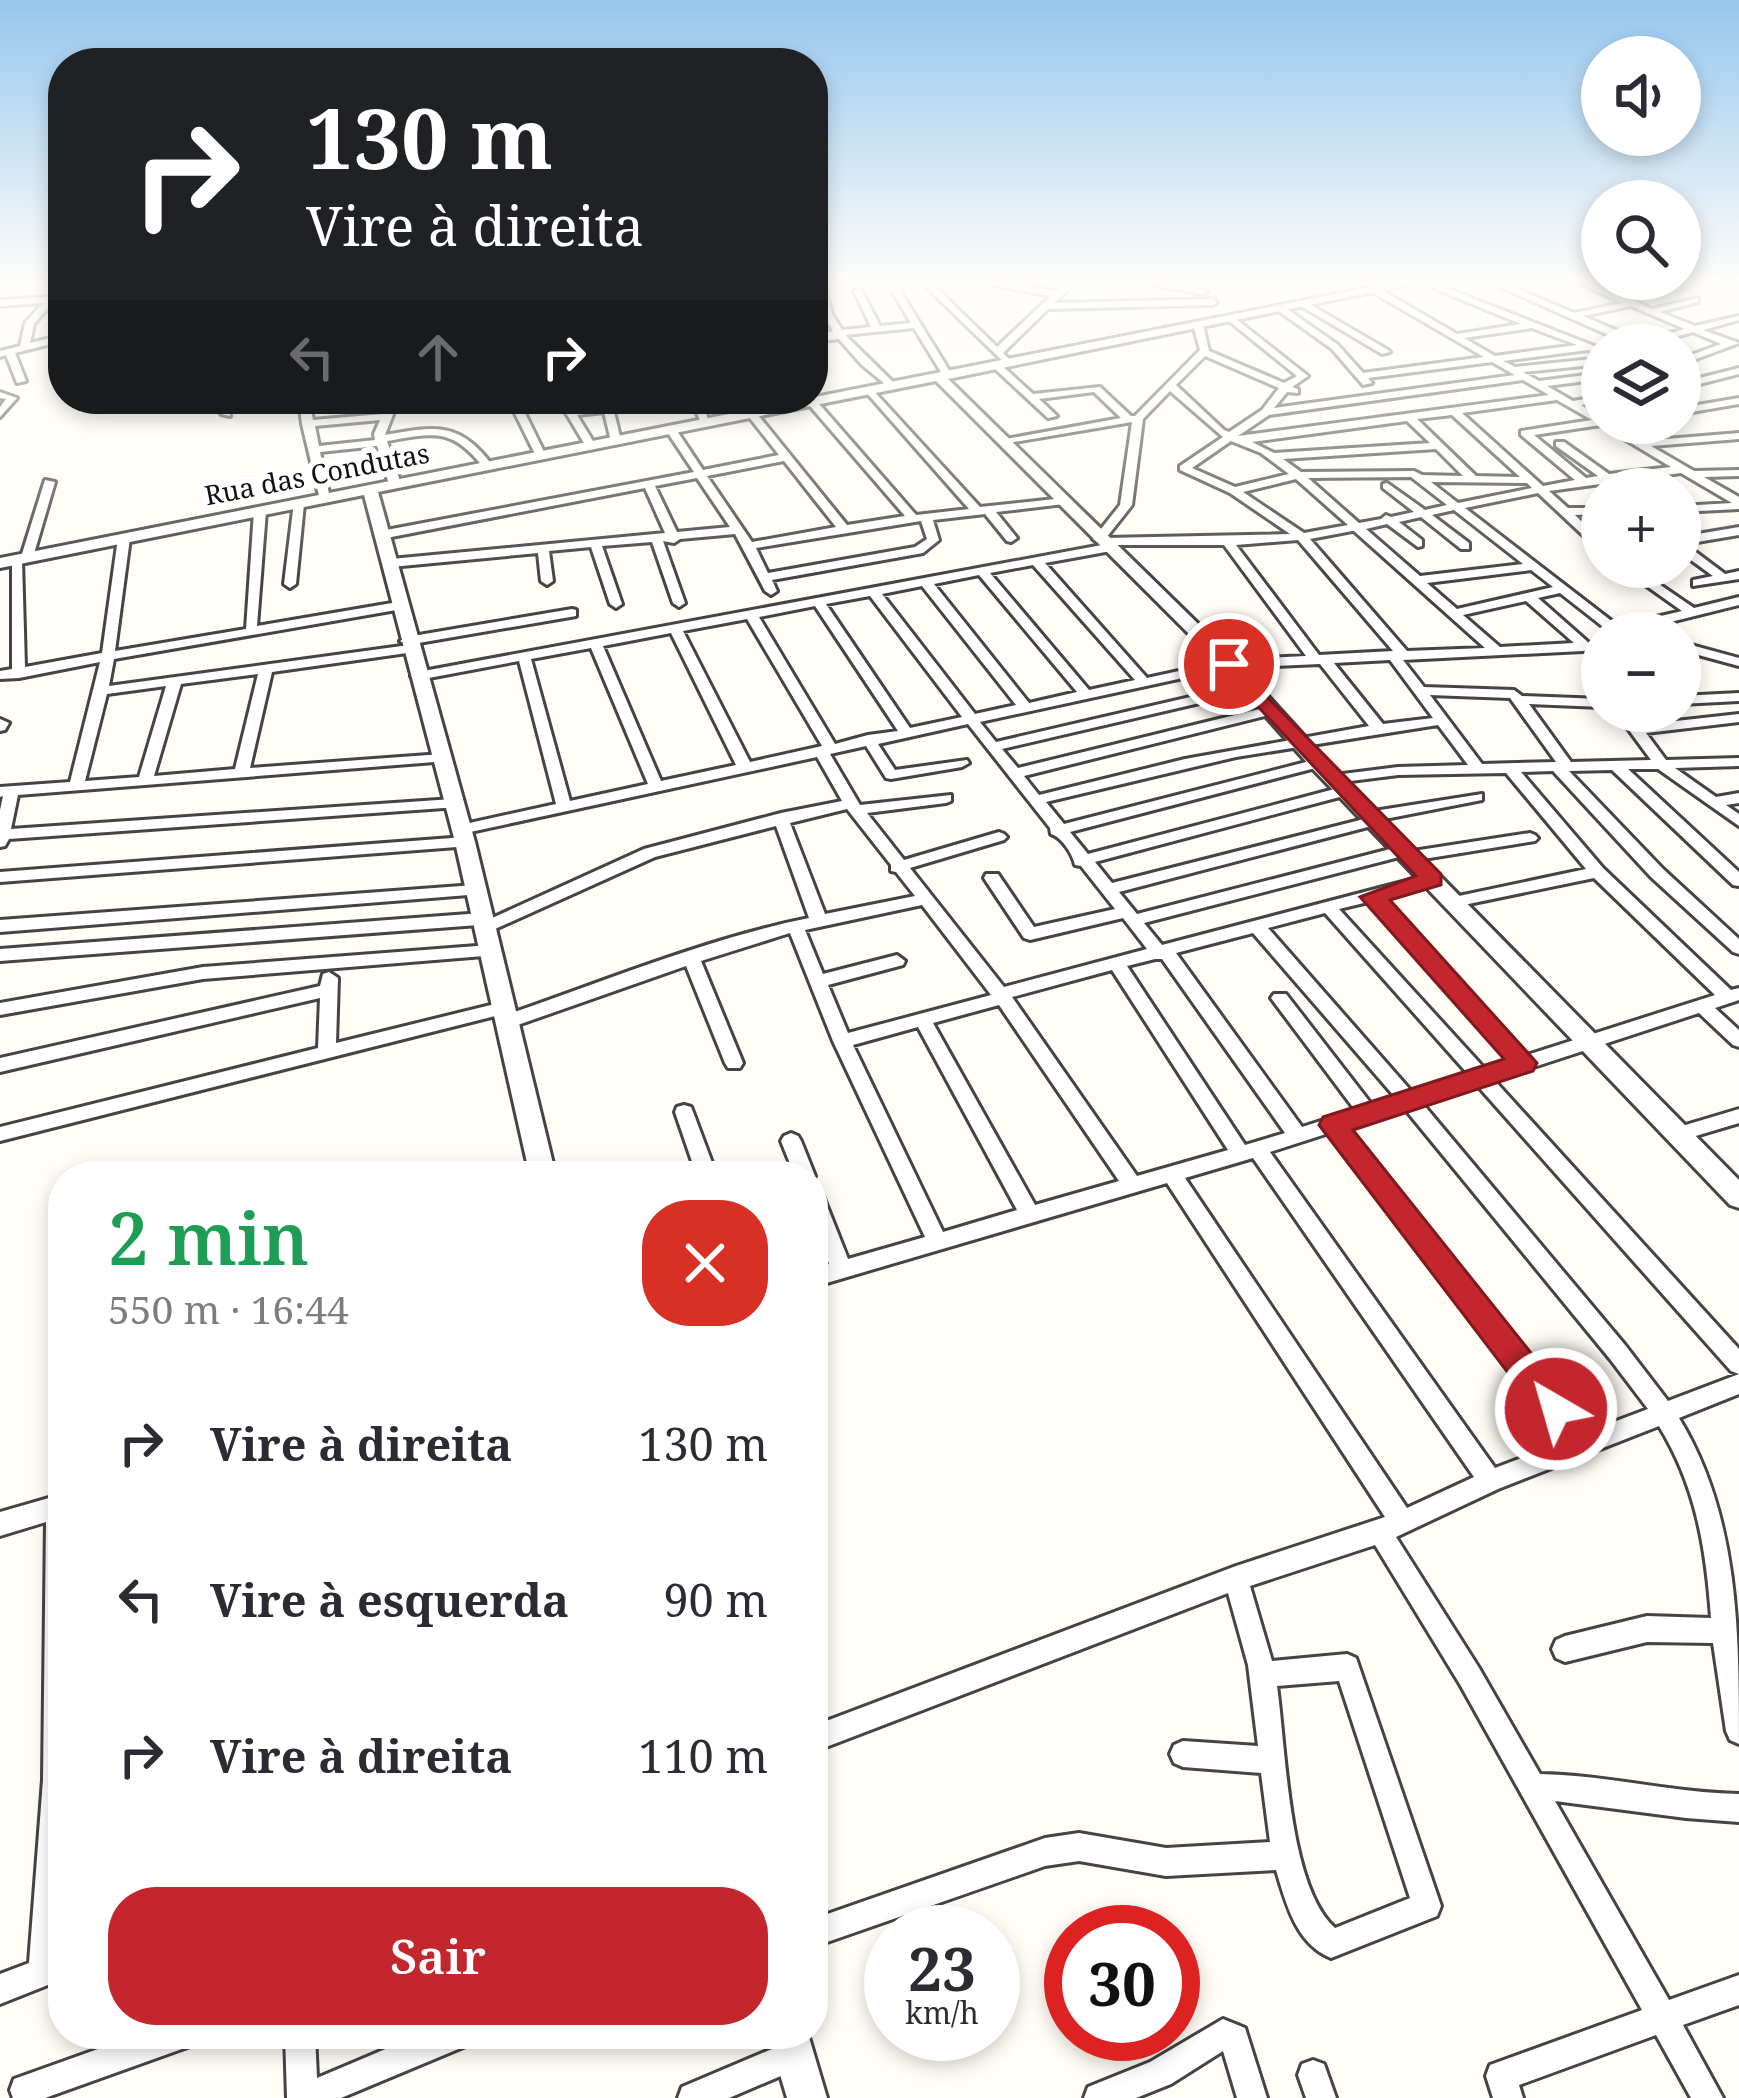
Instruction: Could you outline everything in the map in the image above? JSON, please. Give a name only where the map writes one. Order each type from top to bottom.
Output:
[{"type":"street","points":[[883,379],[891,386]]},
{"type":"street","name":"Rua das Condutas","points":[[828,397],[928,379]]},
{"type":"street","points":[[946,379],[1103,543],[1229,664],[1295,739],[1739,1197]]},
{"type":"street","points":[[1016,379],[1052,416]]},
{"type":"street","points":[[1006,442],[1133,418],[1174,379]]},
{"type":"street","points":[[1266,379],[1319,405]]},
{"type":"street","points":[[1300,379],[1285,387],[1266,412],[1184,468],[1234,491],[1301,536],[1397,655],[1479,770]]},
{"type":"street","points":[[1363,379],[1382,397]]},
{"type":"street","points":[[1266,412],[1491,379]]},
{"type":"street","points":[[1529,379],[1602,422],[1526,433],[1580,478]]},
{"type":"street","points":[[1538,384],[1579,379]]},
{"type":"street","points":[[1169,383],[1227,436],[1273,456],[1298,476],[1497,651]]},
{"type":"street","points":[[1031,397],[1096,388],[1133,418]]},
{"type":"street","points":[[870,390],[1011,538]]},
{"type":"street","points":[[0,395],[13,397],[0,414]]},
{"type":"street","points":[[1243,440],[1558,397]]},
{"type":"street","points":[[1701,407],[1739,400]]},
{"type":"street","points":[[1571,404],[1581,402]]},
{"type":"street","points":[[1454,411],[1581,529]]},
{"type":"street","points":[[306,414],[324,499]]},
{"type":"street","points":[[384,414],[381,441],[394,484]]},
{"type":"street","points":[[521,414],[542,456]]},
{"type":"street","points":[[571,414],[591,446]]},
{"type":"street","points":[[610,414],[616,441]]},
{"type":"street","points":[[702,414],[706,423]]},
{"type":"street","name":"Rua das Condutas","points":[[14,560],[754,414]]},
{"type":"street","points":[[671,430],[749,546],[768,584],[920,550],[933,540],[920,518],[823,414]]},
{"type":"street","points":[[750,415],[844,529]]},
{"type":"street","points":[[1408,416],[1472,478]]},
{"type":"street","points":[[307,424],[382,417]]},
{"type":"street","points":[[1103,543],[1126,505],[1133,418]]},
{"type":"street","points":[[313,450],[453,430],[473,444],[488,466]]},
{"type":"street","points":[[1701,439],[1739,436]]},
{"type":"street","points":[[1560,443],[1594,468]]},
{"type":"street","points":[[1640,444],[1681,468]]},
{"type":"street","points":[[1273,456],[1440,446]]},
{"type":"street","points":[[381,535],[787,457]]},
{"type":"street","points":[[1701,472],[1739,473]]},
{"type":"street","points":[[1234,491],[1298,476],[1472,478],[1529,485]]},
{"type":"street","points":[[1418,478],[1591,612]]},
{"type":"street","points":[[418,676],[1036,561],[1103,543],[1301,536],[1580,478]]},
{"type":"street","points":[[1701,480],[1739,504]]},
{"type":"street","points":[[19,674],[14,560],[49,482]]},
{"type":"street","points":[[649,484],[674,539]]},
{"type":"street","points":[[1387,486],[1465,546]]},
{"type":"street","points":[[370,489],[408,645],[463,835],[539,1161]]},
{"type":"street","points":[[749,546],[1064,501]]},
{"type":"street","points":[[290,584],[298,504]]},
{"type":"street","points":[[1701,507],[1739,504]]},
{"type":"street","points":[[250,628],[260,512]]},
{"type":"street","points":[[1564,512],[1581,512]]},
{"type":"street","points":[[1386,518],[1418,543]]},
{"type":"street","points":[[391,563],[736,530]]},
{"type":"street","points":[[1701,539],[1739,531]]},
{"type":"street","points":[[77,783],[102,691],[124,538]]},
{"type":"street","points":[[1225,538],[1379,729]]},
{"type":"street","points":[[657,540],[679,603]]},
{"type":"street","points":[[596,545],[616,604]]},
{"type":"street","points":[[543,548],[547,581]]},
{"type":"street","points":[[1701,560],[1723,578]]},
{"type":"street","points":[[1036,561],[1142,680]]},
{"type":"street","points":[[1418,580],[1530,567]]},
{"type":"street","points":[[982,571],[1084,692]]},
{"type":"street","points":[[1701,582],[1739,575]]},
{"type":"street","points":[[925,581],[1024,706]]},
{"type":"street","points":[[1657,588],[1689,610]]},
{"type":"street","points":[[1454,613],[1560,589]]},
{"type":"street","points":[[874,592],[966,718],[996,746],[1056,831],[1163,953],[1297,1135]]},
{"type":"street","points":[[1528,596],[1581,637]]},
{"type":"street","points":[[818,601],[905,730]]},
{"type":"street","points":[[1683,612],[1739,601]]},
{"type":"street","points":[[0,675],[106,659],[250,628],[398,606]]},
{"type":"street","points":[[750,613],[854,807],[922,900],[1002,996],[1133,1185]]},
{"type":"street","points":[[102,691],[408,645],[572,614]]},
{"type":"street","points":[[675,627],[744,766]]},
{"type":"street","points":[[595,642],[656,786]]},
{"type":"street","points":[[0,877],[463,835],[564,805],[1229,664],[1581,648]]},
{"type":"street","points":[[1701,652],[1739,662]]},
{"type":"street","points":[[524,656],[564,805]]},
{"type":"street","points":[[242,774],[266,667]]},
{"type":"street","points":[[146,779],[175,680]]},
{"type":"street","points":[[996,746],[1251,687]]},
{"type":"street","points":[[1420,692],[1511,693],[1561,766],[1657,873],[1739,948]]},
{"type":"street","points":[[1701,699],[1739,697]]},
{"type":"street","points":[[1519,700],[1581,702]]},
{"type":"street","points":[[1016,773],[1272,710]]},
{"type":"street","points":[[1701,722],[1739,718]]},
{"type":"street","points":[[1034,801],[1130,773],[1295,739],[1441,721]]},
{"type":"street","points":[[1638,732],[1665,768],[1739,821]]},
{"type":"street","points":[[868,739],[891,775],[962,763]]},
{"type":"street","points":[[442,758],[6,791],[1,838],[453,804]]},
{"type":"street","points":[[1081,861],[1341,785],[1479,770],[1665,768],[1739,762]]},
{"type":"street","points":[[1056,831],[1318,763]]},
{"type":"street","points":[[1617,766],[1739,881]]},
{"type":"street","points":[[1511,769],[1597,872],[1734,996]]},
{"type":"street","points":[[1107,890],[1376,818],[1477,797]]},
{"type":"street","points":[[0,955],[483,923],[650,853],[781,818],[946,798]]},
{"type":"street","points":[[1714,802],[1739,798]]},
{"type":"street","points":[[781,818],[818,919]]},
{"type":"street","points":[[897,866],[999,837]]},
{"type":"street","points":[[992,878],[1022,929],[1030,934],[1408,853],[1530,838]]},
{"type":"street","points":[[1454,902],[1597,872]]},
{"type":"street","points":[[842,1041],[1432,879]]},
{"type":"street","points":[[0,926],[475,890]]},
{"type":"street","points":[[1372,897],[1523,1063]]},
{"type":"street","points":[[0,1134],[327,1051],[504,1015],[795,924],[922,900]]},
{"type":"street","points":[[1330,908],[1739,1364]]},
{"type":"street","points":[[795,924],[842,1041],[938,1243]]},
{"type":"street","points":[[1257,927],[1410,1099],[1666,1413],[1703,1493],[1730,1589],[1724,1631],[1729,1690],[1739,1731]]},
{"type":"street","points":[[0,1009],[203,973],[490,951]]},
{"type":"street","points":[[691,956],[734,1063]]},
{"type":"street","points":[[818,981],[897,961]]},
{"type":"street","points":[[327,1051],[330,965]]},
{"type":"street","points":[[1117,965],[1490,1481]]},
{"type":"street","points":[[0,1065],[328,990]]},
{"type":"street","points":[[828,1273],[1249,1151],[1734,996]]},
{"type":"street","points":[[1280,998],[1368,1113]]},
{"type":"street","points":[[1701,1005],[1739,1040]]},
{"type":"street","points":[[922,1021],[1030,1215]]},
{"type":"street","points":[[684,1112],[702,1161]]},
{"type":"street","points":[[1679,1134],[1739,1116]]},
{"type":"street","points":[[1333,1125],[1583,1445]]},
{"type":"street","points":[[791,1141],[799,1161]]},
{"type":"street","points":[[1171,1173],[1391,1526],[1530,1787],[1708,2098]]},
{"type":"street","points":[[828,1235],[841,1269]]},
{"type":"street","points":[[828,1733],[1236,1578],[1391,1526],[1490,1481],[1739,1384]]},
{"type":"street","points":[[0,1525],[48,1510]]},
{"type":"street","points":[[1236,1578],[1263,1675],[1287,1855],[1309,1922],[1331,1943],[1427,1906],[1347,1667],[1263,1675]]},
{"type":"street","points":[[1565,1649],[1647,1629],[1724,1631]]},
{"type":"street","points":[[1184,1754],[1271,1760]]},
{"type":"street","points":[[1530,1787],[1573,1786],[1685,1809],[1739,1808]]},
{"type":"street","points":[[828,1928],[1045,1852],[1079,1847],[1166,1862],[1287,1855]]},
{"type":"street","points":[[0,1989],[48,1970]]},
{"type":"street","points":[[1508,2098],[1502,2076],[1739,1990]]},
{"type":"street","points":[[1099,2098],[1160,2073],[1223,2034],[1234,2039],[1252,2098]]},
{"type":"street","points":[[25,2090],[140,2049]]},
{"type":"street","points":[[301,2049],[304,2098],[422,2049]]},
{"type":"street","points":[[693,2098],[781,2049]]},
{"type":"street","points":[[792,2049],[807,2098]]},
{"type":"route","points":[[1229,664],[1432,879],[1372,897],[1523,1063],[1333,1125],[1556,1409]]}]
